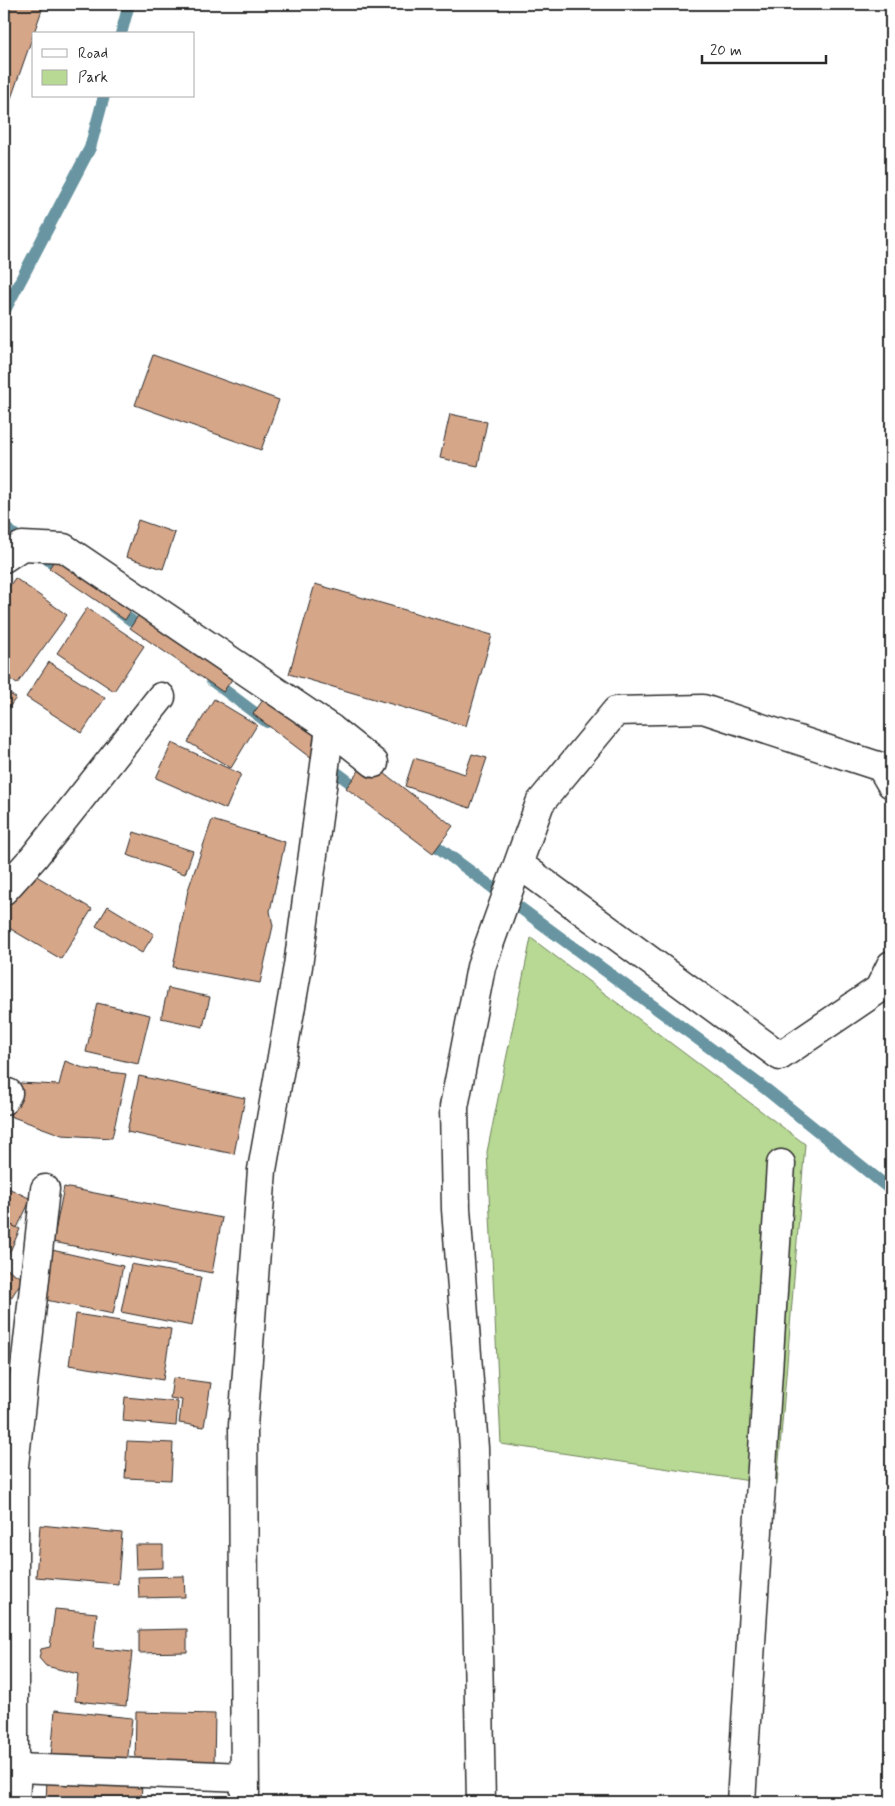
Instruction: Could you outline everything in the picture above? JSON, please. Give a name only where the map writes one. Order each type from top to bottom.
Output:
[{"type":"street","points":[[4,558],[22,546],[64,548],[330,728],[374,763]]},
{"type":"street","points":[[4,890],[34,857],[161,697]]},
{"type":"street","points":[[481,1802],[474,1448],[456,1209],[454,1107],[482,967],[520,865],[540,803],[616,711],[703,709],[881,767],[891,784]]},
{"type":"street","points":[[12,1759],[245,1790],[243,1426],[262,1170],[298,966],[330,728]]},
{"type":"street","points":[[520,865],[780,1056],[879,989],[891,966]]},
{"type":"street","points":[[741,1802],[781,1164]]},
{"type":"street","points":[[15,1802],[12,1759],[14,1466],[45,1189]]},
{"type":"green space","points":[[531,938],[805,1144],[777,1485],[501,1444],[487,1152]]},
{"type":"building","points":[[4,4],[44,4],[34,32],[32,32],[32,38],[9,104],[4,102]]},
{"type":"building","points":[[153,355],[279,400],[261,450],[135,405]]},
{"type":"building","points":[[450,414],[487,422],[478,466],[440,458]]},
{"type":"building","points":[[138,520],[175,533],[163,569],[126,557]]},
{"type":"building","points":[[62,550],[137,601],[125,620],[49,568]]},
{"type":"building","points":[[15,578],[67,615],[17,684],[4,675],[4,594]]},
{"type":"building","points":[[315,584],[492,635],[466,726],[289,674]]},
{"type":"building","points":[[144,607],[238,671],[223,692],[130,628]]},
{"type":"building","points":[[87,608],[144,646],[114,691],[57,653]]},
{"type":"building","points":[[49,662],[105,698],[82,733],[26,697]]},
{"type":"building","points":[[4,690],[16,698],[4,714]]},
{"type":"building","points":[[268,693],[328,738],[312,759],[253,714]]},
{"type":"building","points":[[214,699],[257,725],[231,768],[188,742]]},
{"type":"building","points":[[172,743],[241,774],[226,809],[156,778]]},
{"type":"building","points":[[472,754],[487,758],[470,808],[405,786],[414,758],[465,774]]},
{"type":"building","points":[[367,760],[453,826],[433,853],[346,788]]},
{"type":"building","points":[[212,820],[285,842],[270,911],[273,926],[260,983],[173,967],[188,890]]},
{"type":"building","points":[[134,832],[193,851],[185,874],[127,855]]},
{"type":"building","points":[[28,871],[92,909],[61,959],[4,925],[4,910]]},
{"type":"building","points":[[108,906],[154,934],[142,953],[96,926]]},
{"type":"building","points":[[168,988],[210,997],[203,1027],[161,1018]]},
{"type":"building","points":[[97,1003],[150,1015],[138,1064],[86,1052]]},
{"type":"building","points":[[65,1061],[86,1069],[126,1074],[112,1138],[62,1135],[10,1116],[19,1083],[59,1085]]},
{"type":"building","points":[[139,1076],[245,1098],[234,1154],[127,1132]]},
{"type":"building","points":[[4,1186],[31,1199],[17,1228],[4,1221]]},
{"type":"building","points":[[64,1187],[222,1218],[212,1273],[53,1242]]},
{"type":"building","points":[[4,1222],[20,1229],[8,1256],[4,1255]]},
{"type":"building","points":[[52,1250],[123,1266],[113,1314],[41,1299]]},
{"type":"building","points":[[131,1264],[201,1277],[192,1326],[121,1312]]},
{"type":"building","points":[[4,1267],[23,1279],[11,1298],[4,1293]]},
{"type":"building","points":[[76,1314],[171,1329],[163,1380],[69,1365]]},
{"type":"building","points":[[173,1378],[211,1383],[204,1427],[179,1423],[182,1400],[170,1398]]},
{"type":"building","points":[[125,1397],[178,1402],[176,1426],[123,1421]]},
{"type":"building","points":[[127,1441],[173,1443],[171,1480],[125,1478]]},
{"type":"building","points":[[40,1525],[122,1533],[118,1584],[36,1577]]},
{"type":"building","points":[[135,1545],[163,1545],[163,1568],[136,1569]]},
{"type":"building","points":[[184,1576],[185,1597],[139,1598],[138,1577]]},
{"type":"building","points":[[55,1609],[97,1613],[93,1648],[132,1652],[126,1706],[75,1701],[78,1674],[46,1666],[39,1658],[41,1649],[50,1647]]},
{"type":"building","points":[[187,1629],[187,1652],[139,1653],[139,1630]]},
{"type":"building","points":[[55,1710],[132,1718],[127,1764],[51,1757]]},
{"type":"building","points":[[136,1712],[215,1714],[214,1767],[135,1766]]},
{"type":"building","points":[[47,1778],[142,1784],[141,1802],[46,1802]]},
{"type":"waterway","points":[[122,32],[129,4]]},
{"type":"waterway","points":[[4,312],[90,148],[103,98]]},
{"type":"waterway","points":[[4,527],[66,573]]},
{"type":"waterway","points":[[113,607],[147,632]]},
{"type":"waterway","points":[[211,680],[267,722]]},
{"type":"waterway","points":[[324,763],[364,793]]},
{"type":"waterway","points":[[424,837],[767,1090],[891,1190]]}]
